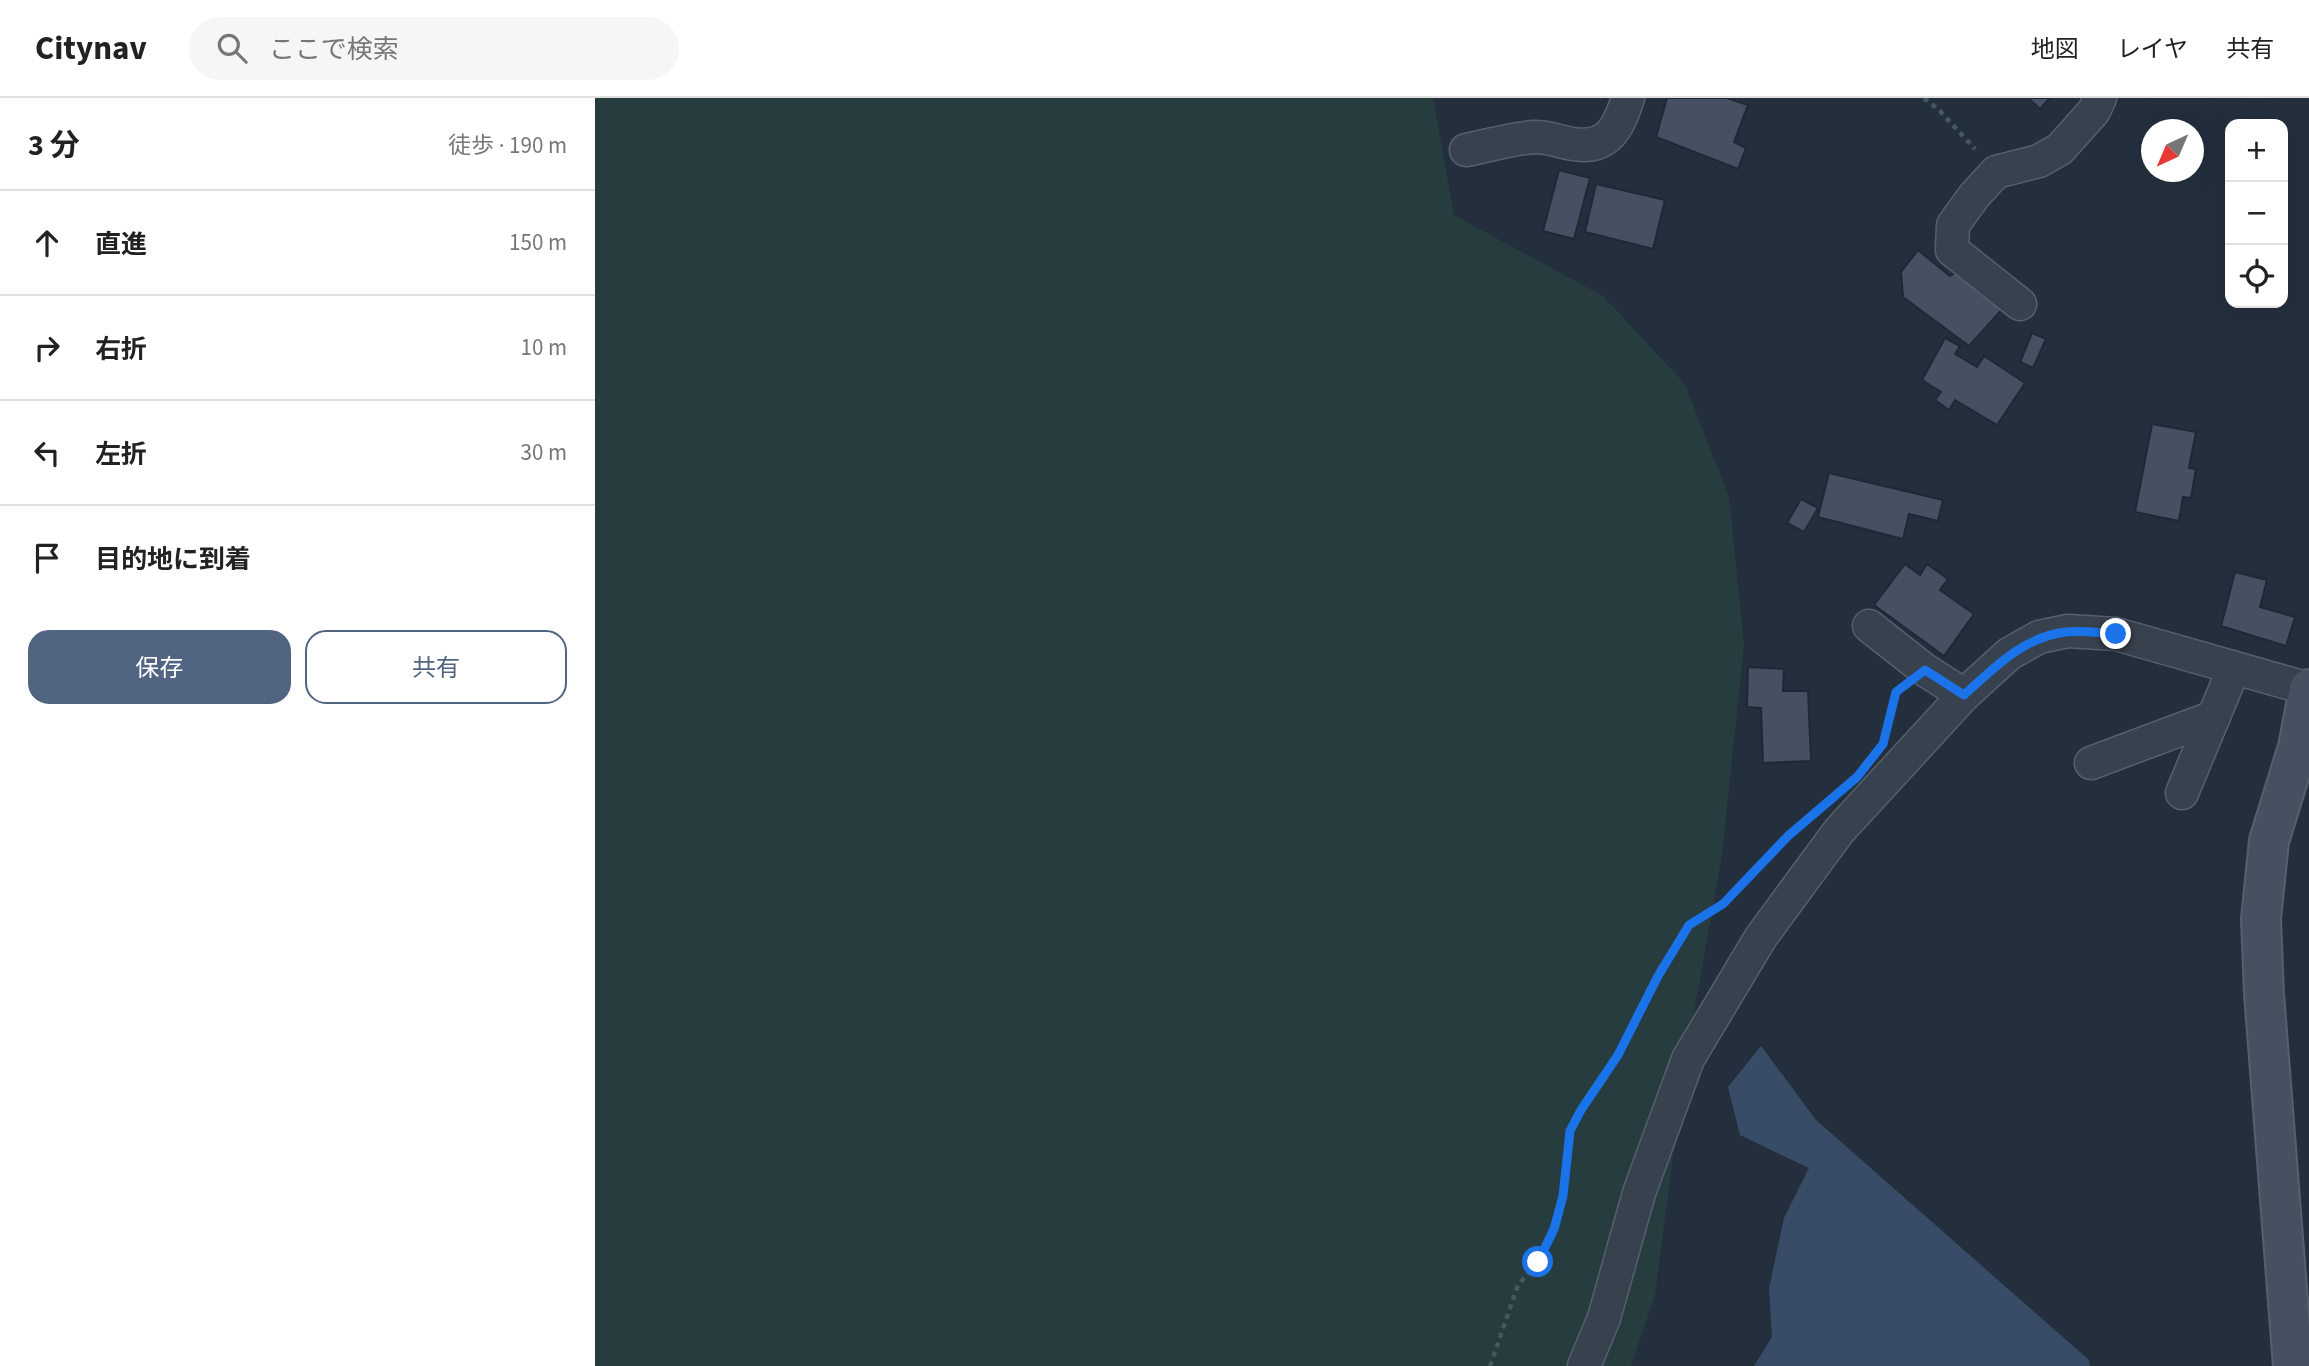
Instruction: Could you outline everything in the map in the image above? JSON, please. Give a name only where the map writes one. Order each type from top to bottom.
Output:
[{"type":"street","points":[[1466,150],[1535,137],[1574,145],[1594,144],[1608,137],[1618,126],[1628,98]]},
{"type":"street","points":[[2020,304],[1952,250],[1954,225],[1974,196],[1996,172],[2039,161],[2060,149],[2094,111],[2100,98]]},
{"type":"street","points":[[1870,626],[1925,670],[1964,695]]},
{"type":"street","points":[[1584,1366],[1604,1318],[1639,1193],[1688,1059],[1761,937],[1839,831],[1964,695],[2009,654],[2039,637],[2068,631],[2116,634],[2309,689],[2303,746],[2269,841],[2261,919],[2264,994],[2293,1366]]},
{"type":"street","points":[[2182,793],[2234,668]]},
{"type":"street","points":[[2091,763],[2214,717]]},
{"type":"path","points":[[1924,98],[1939,110],[1996,172]]},
{"type":"path","points":[[1886,732],[1896,692],[1925,670]]},
{"type":"path","points":[[1490,1366],[1518,1285],[1538,1262],[1554,1229],[1563,1196],[1570,1131],[1618,1055],[1658,976],[1689,925],[1723,904],[1788,836],[1805,822]]},
{"type":"green space","points":[[595,98],[1433,98],[1454,215],[1603,296],[1685,384],[1729,497],[1744,645],[1722,855],[1685,1064],[1655,1295],[1631,1366],[595,1366]]},
{"type":"water","points":[[1761,1046],[1816,1120],[2089,1360],[2090,1366],[1754,1366],[1772,1337],[1769,1288],[1784,1218],[1809,1168],[1740,1135],[1728,1087]]},
{"type":"building","points":[[1667,98],[1727,98],[1748,105],[1734,142],[1746,148],[1738,169],[1656,137]]},
{"type":"building","points":[[2028,98],[2050,98],[2040,109]]},
{"type":"building","points":[[1559,170],[1590,178],[1574,239],[1543,231]]},
{"type":"building","points":[[1596,184],[1665,200],[1653,249],[1585,232]]},
{"type":"building","points":[[1918,250],[1950,276],[1960,270],[2006,305],[1969,346],[1903,297],[1901,272]]},
{"type":"building","points":[[2032,333],[2046,339],[2033,368],[2020,362]]},
{"type":"building","points":[[1945,338],[1960,346],[1955,354],[1977,367],[1984,356],[2025,383],[1997,425],[1955,400],[1949,410],[1935,400],[1941,392],[1922,380]]},
{"type":"building","points":[[2152,424],[2196,432],[2189,468],[2196,469],[2191,498],[2183,497],[2179,521],[2135,512]]},
{"type":"building","points":[[1829,473],[1943,500],[1938,521],[1909,514],[1903,539],[1818,517]]},
{"type":"building","points":[[1801,499],[1818,508],[1804,532],[1787,523]]},
{"type":"building","points":[[1905,564],[1920,575],[1927,564],[1948,579],[1940,590],[1974,614],[1944,656],[1874,605]]},
{"type":"building","points":[[2235,572],[2267,580],[2260,607],[2295,617],[2286,646],[2221,626]]},
{"type":"building","points":[[1748,667],[1784,669],[1783,691],[1808,691],[1811,761],[1763,763],[1761,708],[1747,707]]},
{"type":"route","points":[[1538,1262],[1554,1229],[1563,1196],[1570,1131],[1618,1055],[1658,976],[1689,925],[1723,904],[1788,836],[1857,777],[1883,744],[1896,692],[1925,670],[1964,695],[2009,654],[2039,637],[2068,631],[2116,634]]}]
